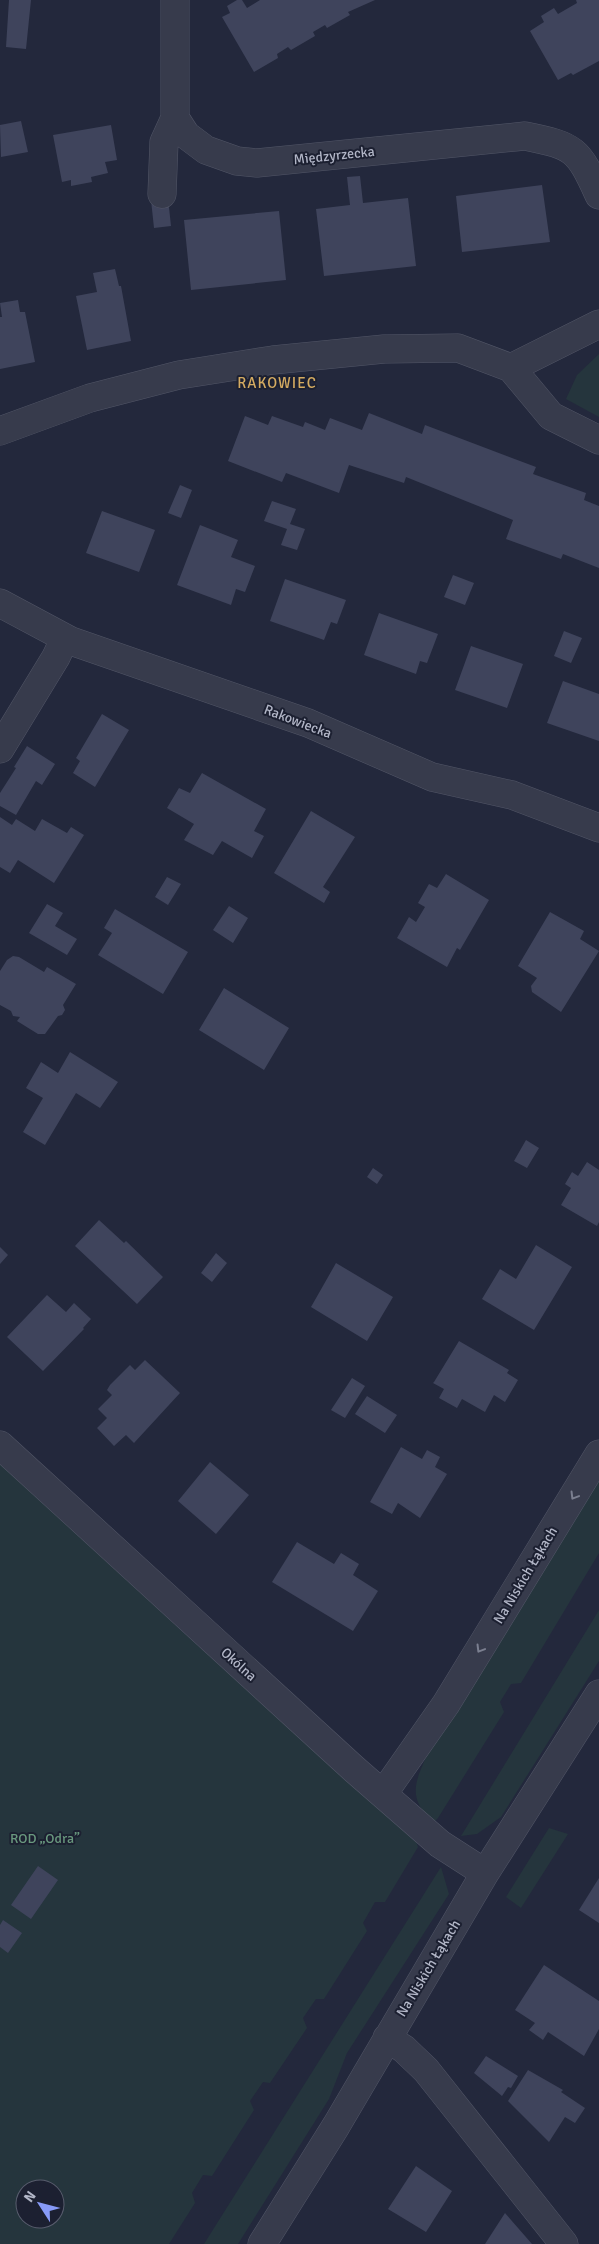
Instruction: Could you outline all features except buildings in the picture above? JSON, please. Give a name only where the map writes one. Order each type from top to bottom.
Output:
[{"type":"street","points":[[162,194],[164,142],[175,118],[175,0]]},
{"type":"street","name":"Międzyrzecka","points":[[175,118],[186,135],[206,150],[237,161],[257,163],[526,136],[566,146],[579,156],[599,195]]},
{"type":"street","points":[[511,368],[599,324]]},
{"type":"street","points":[[0,431],[90,398],[179,375],[273,360],[384,349],[458,348],[511,368],[551,416],[599,440]]},
{"type":"street","name":"Rakowiecka","points":[[0,603],[65,638],[308,723],[432,777],[512,795],[599,828]]},
{"type":"street","points":[[0,749],[56,658],[65,638]]},
{"type":"street","name":"Okólna","points":[[0,1445],[382,1794],[440,1844],[486,1873]]},
{"type":"street","name":"Na Niskich Łąkach","points":[[382,1794],[446,1704],[599,1454]]},
{"type":"street","name":"Na Niskich Łąkach","points":[[262,2244],[336,2126],[386,2038],[486,1873],[599,1694]]},
{"type":"street","points":[[386,2038],[404,2050],[426,2070],[564,2244]]},
{"type":"green space","points":[[599,354],[599,417],[566,399],[577,375]]},
{"type":"green space","name":"ROD „Odra”","points":[[0,1463],[183,1632],[416,1841],[418,1847],[385,1902],[375,1902],[363,1923],[367,1931],[324,1999],[316,1999],[303,2018],[307,2028],[270,2083],[263,2082],[250,2101],[254,2110],[212,2176],[203,2175],[192,2193],[195,2203],[169,2244],[0,2244]]},
{"type":"green space","points":[[599,1479],[599,1553],[521,1683],[511,1684],[500,1702],[504,1712],[438,1818],[433,1823],[420,1806],[416,1790],[419,1774],[427,1755]]},
{"type":"green space","points":[[599,1610],[599,1661],[501,1817],[477,1834],[461,1836]]},
{"type":"green space","points":[[549,1828],[568,1834],[521,1908],[506,1897]]},
{"type":"green space","points":[[441,1867],[449,1894],[347,2053],[329,2099],[238,2244],[204,2244]]},
{"type":"district","name":"RAKOWIEC","points":[[277,383]]}]
